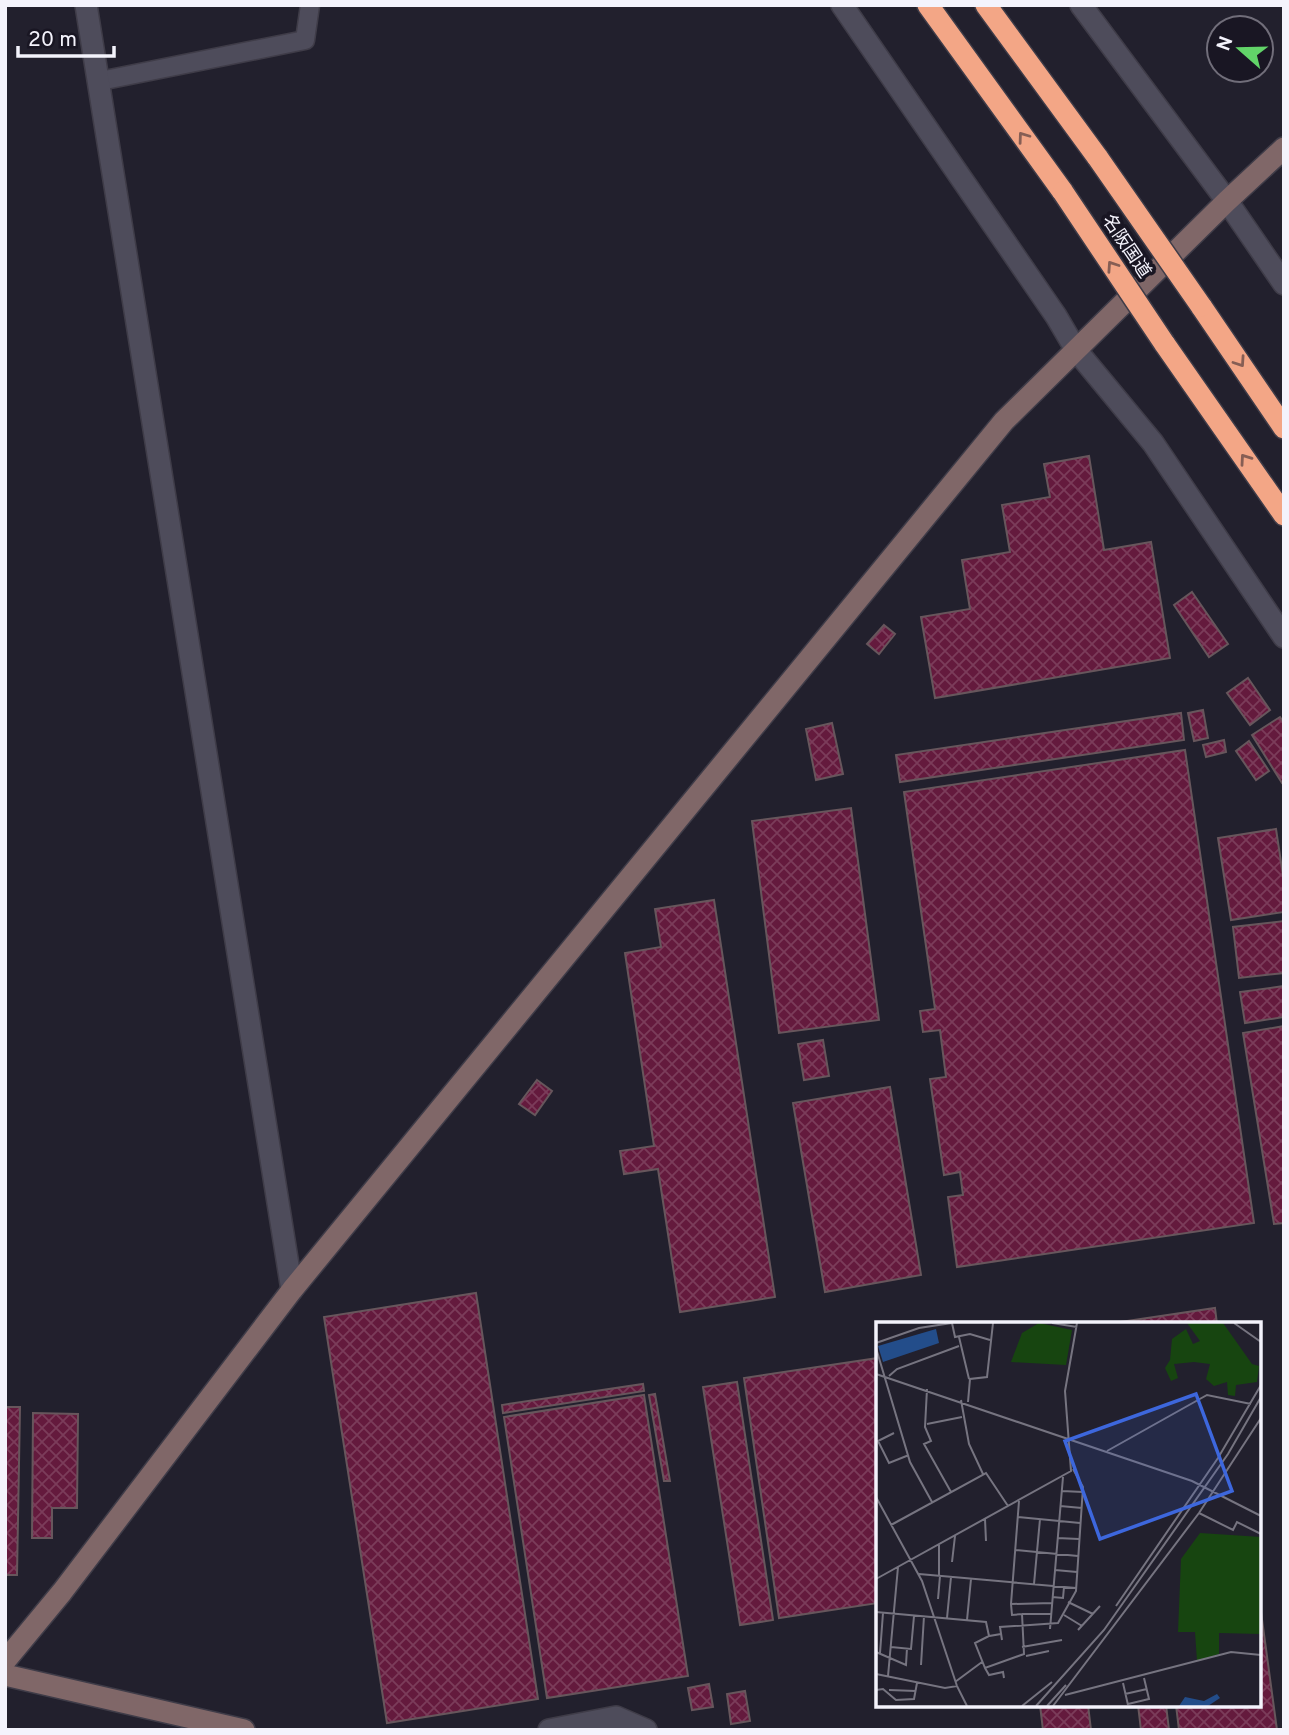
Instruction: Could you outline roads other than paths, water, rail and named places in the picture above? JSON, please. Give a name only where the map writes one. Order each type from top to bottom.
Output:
[{"type":"highway","name":"名阪国道","points":[[928,5],[1063,192],[1284,515]]},
{"type":"highway","name":"名阪国道","points":[[986,5],[1098,158],[1284,428]]},
{"type":"street","points":[[86,5],[292,1290]]},
{"type":"street","points":[[842,5],[1076,349],[1153,443],[1284,637]]},
{"type":"street","points":[[1082,5],[1227,201],[1284,284]]},
{"type":"street","points":[[5,1661],[62,1592],[292,1290],[1004,421],[1284,148]]},
{"type":"street","points":[[5,1675],[244,1730]]},
{"type":"street","points":[[549,1730],[616,1717],[646,1730]]},
{"type":"lane","points":[[100,81],[305,40],[310,5]]}]
